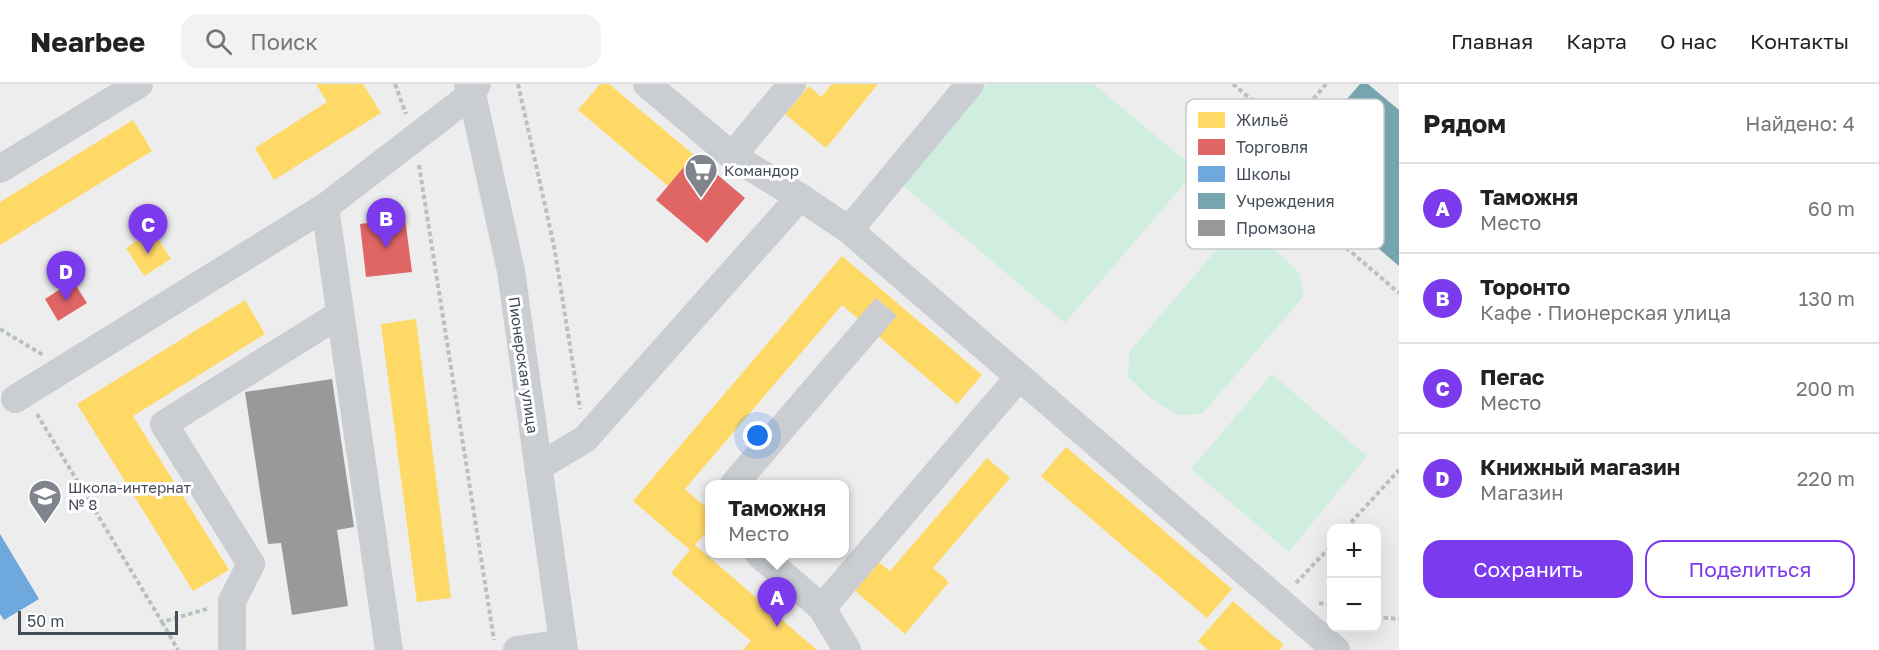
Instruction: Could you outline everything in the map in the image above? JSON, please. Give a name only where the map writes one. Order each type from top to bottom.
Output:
[{"type":"street","points":[[0,169],[139,84]]},
{"type":"street","points":[[647,84],[732,156],[849,230],[901,290],[1019,377],[1336,650]]},
{"type":"street","points":[[732,156],[792,84]]},
{"type":"street","points":[[849,230],[970,84]]},
{"type":"street","points":[[20,396],[325,207],[415,138],[473,87]]},
{"type":"street","name":"Пионерская улица","points":[[473,87],[511,271],[564,647]]},
{"type":"street","points":[[538,467],[585,439],[800,197]]},
{"type":"street","points":[[325,207],[389,650]]},
{"type":"street","points":[[232,650],[232,601],[251,564],[164,424],[340,314]]},
{"type":"street","points":[[737,480],[868,328]]},
{"type":"street","points":[[822,608],[1019,377]]},
{"type":"street","points":[[764,558],[822,608],[847,650]]},
{"type":"street","points":[[517,650],[564,647]]},
{"type":"path","points":[[395,84],[415,138],[495,650]]},
{"type":"path","points":[[518,84],[554,246],[585,439]]},
{"type":"path","points":[[1233,84],[1251,99]]},
{"type":"path","points":[[1313,99],[1326,84]]},
{"type":"path","points":[[1348,249],[1399,293]]},
{"type":"path","points":[[0,329],[64,369]]},
{"type":"path","points":[[20,396],[178,650]]},
{"type":"path","points":[[1350,524],[1399,470]]},
{"type":"path","points":[[1280,602],[1327,550]]},
{"type":"path","points":[[162,622],[232,601]]},
{"type":"path","points":[[1381,617],[1399,619]]},
{"type":"green space","points":[[987,84],[1094,84],[1186,162],[1186,182],[1065,323],[902,185]]},
{"type":"green space","points":[[1217,249],[1274,249],[1300,274],[1304,296],[1202,414],[1178,415],[1151,399],[1128,377],[1129,352]]},
{"type":"green space","points":[[1272,374],[1367,456],[1289,552],[1191,469]]},
{"type":"building: Жильё","points":[[316,84],[363,84],[381,113],[274,180],[255,148],[327,102]]},
{"type":"building: Жильё","points":[[600,84],[609,84],[694,155],[668,186],[578,110]]},
{"type":"building: Жильё","points":[[832,84],[878,84],[826,148],[785,114],[809,86],[821,97]]},
{"type":"building: Жильё","points":[[133,120],[152,151],[0,245],[0,202]]},
{"type":"building: Жильё","points":[[153,231],[171,259],[144,276],[126,248]]},
{"type":"building: Жильё","points":[[842,256],[982,375],[957,404],[842,305],[685,489],[705,507],[705,534],[695,545],[705,554],[705,558],[710,558],[817,650],[743,650],[751,641],[671,573],[690,550],[633,501]]},
{"type":"building: Жильё","points":[[245,300],[265,334],[133,416],[229,570],[193,591],[77,404]]},
{"type":"building: Жильё","points":[[416,319],[451,598],[417,602],[381,324]]},
{"type":"building: Жильё","points":[[1066,447],[1232,589],[1207,618],[1041,476]]},
{"type":"building: Жильё","points":[[987,458],[1010,478],[933,568],[949,582],[905,634],[853,589],[877,561],[890,571]]},
{"type":"building: Жильё","points":[[1233,601],[1284,645],[1279,650],[1208,650],[1198,641]]},
{"type":"building: Торговля","name":"Командор","points":[[694,155],[745,198],[707,243],[656,200]]},
{"type":"building: Торговля","points":[[405,218],[412,272],[366,277],[360,224]]},
{"type":"building: Торговля","points":[[73,281],[87,303],[58,321],[45,299]]},
{"type":"building: Школы","points":[[0,534],[39,599],[4,620],[0,614]]},
{"type":"building: Учреждения","points":[[1360,84],[1368,84],[1399,110],[1399,266],[1379,249],[1384,249],[1384,99],[1347,99]]},
{"type":"building: Промзона","points":[[332,379],[354,527],[337,530],[348,606],[292,615],[281,543],[268,544],[245,392]]},
{"type":"tunnel","points":[[868,328],[893,299]]},
{"type":"place","name":"Командор","points":[[701,199]]},
{"type":"place","name":"Торонто","points":[[386,248]]},
{"type":"place","name":"Пегас","points":[[148,254]]},
{"type":"place","name":"Книжный магазин","points":[[66,301]]},
{"type":"place","name":"Школа-интернат № 8","points":[[45,525]]},
{"type":"place","name":"Таможня","points":[[777,627]]}]
